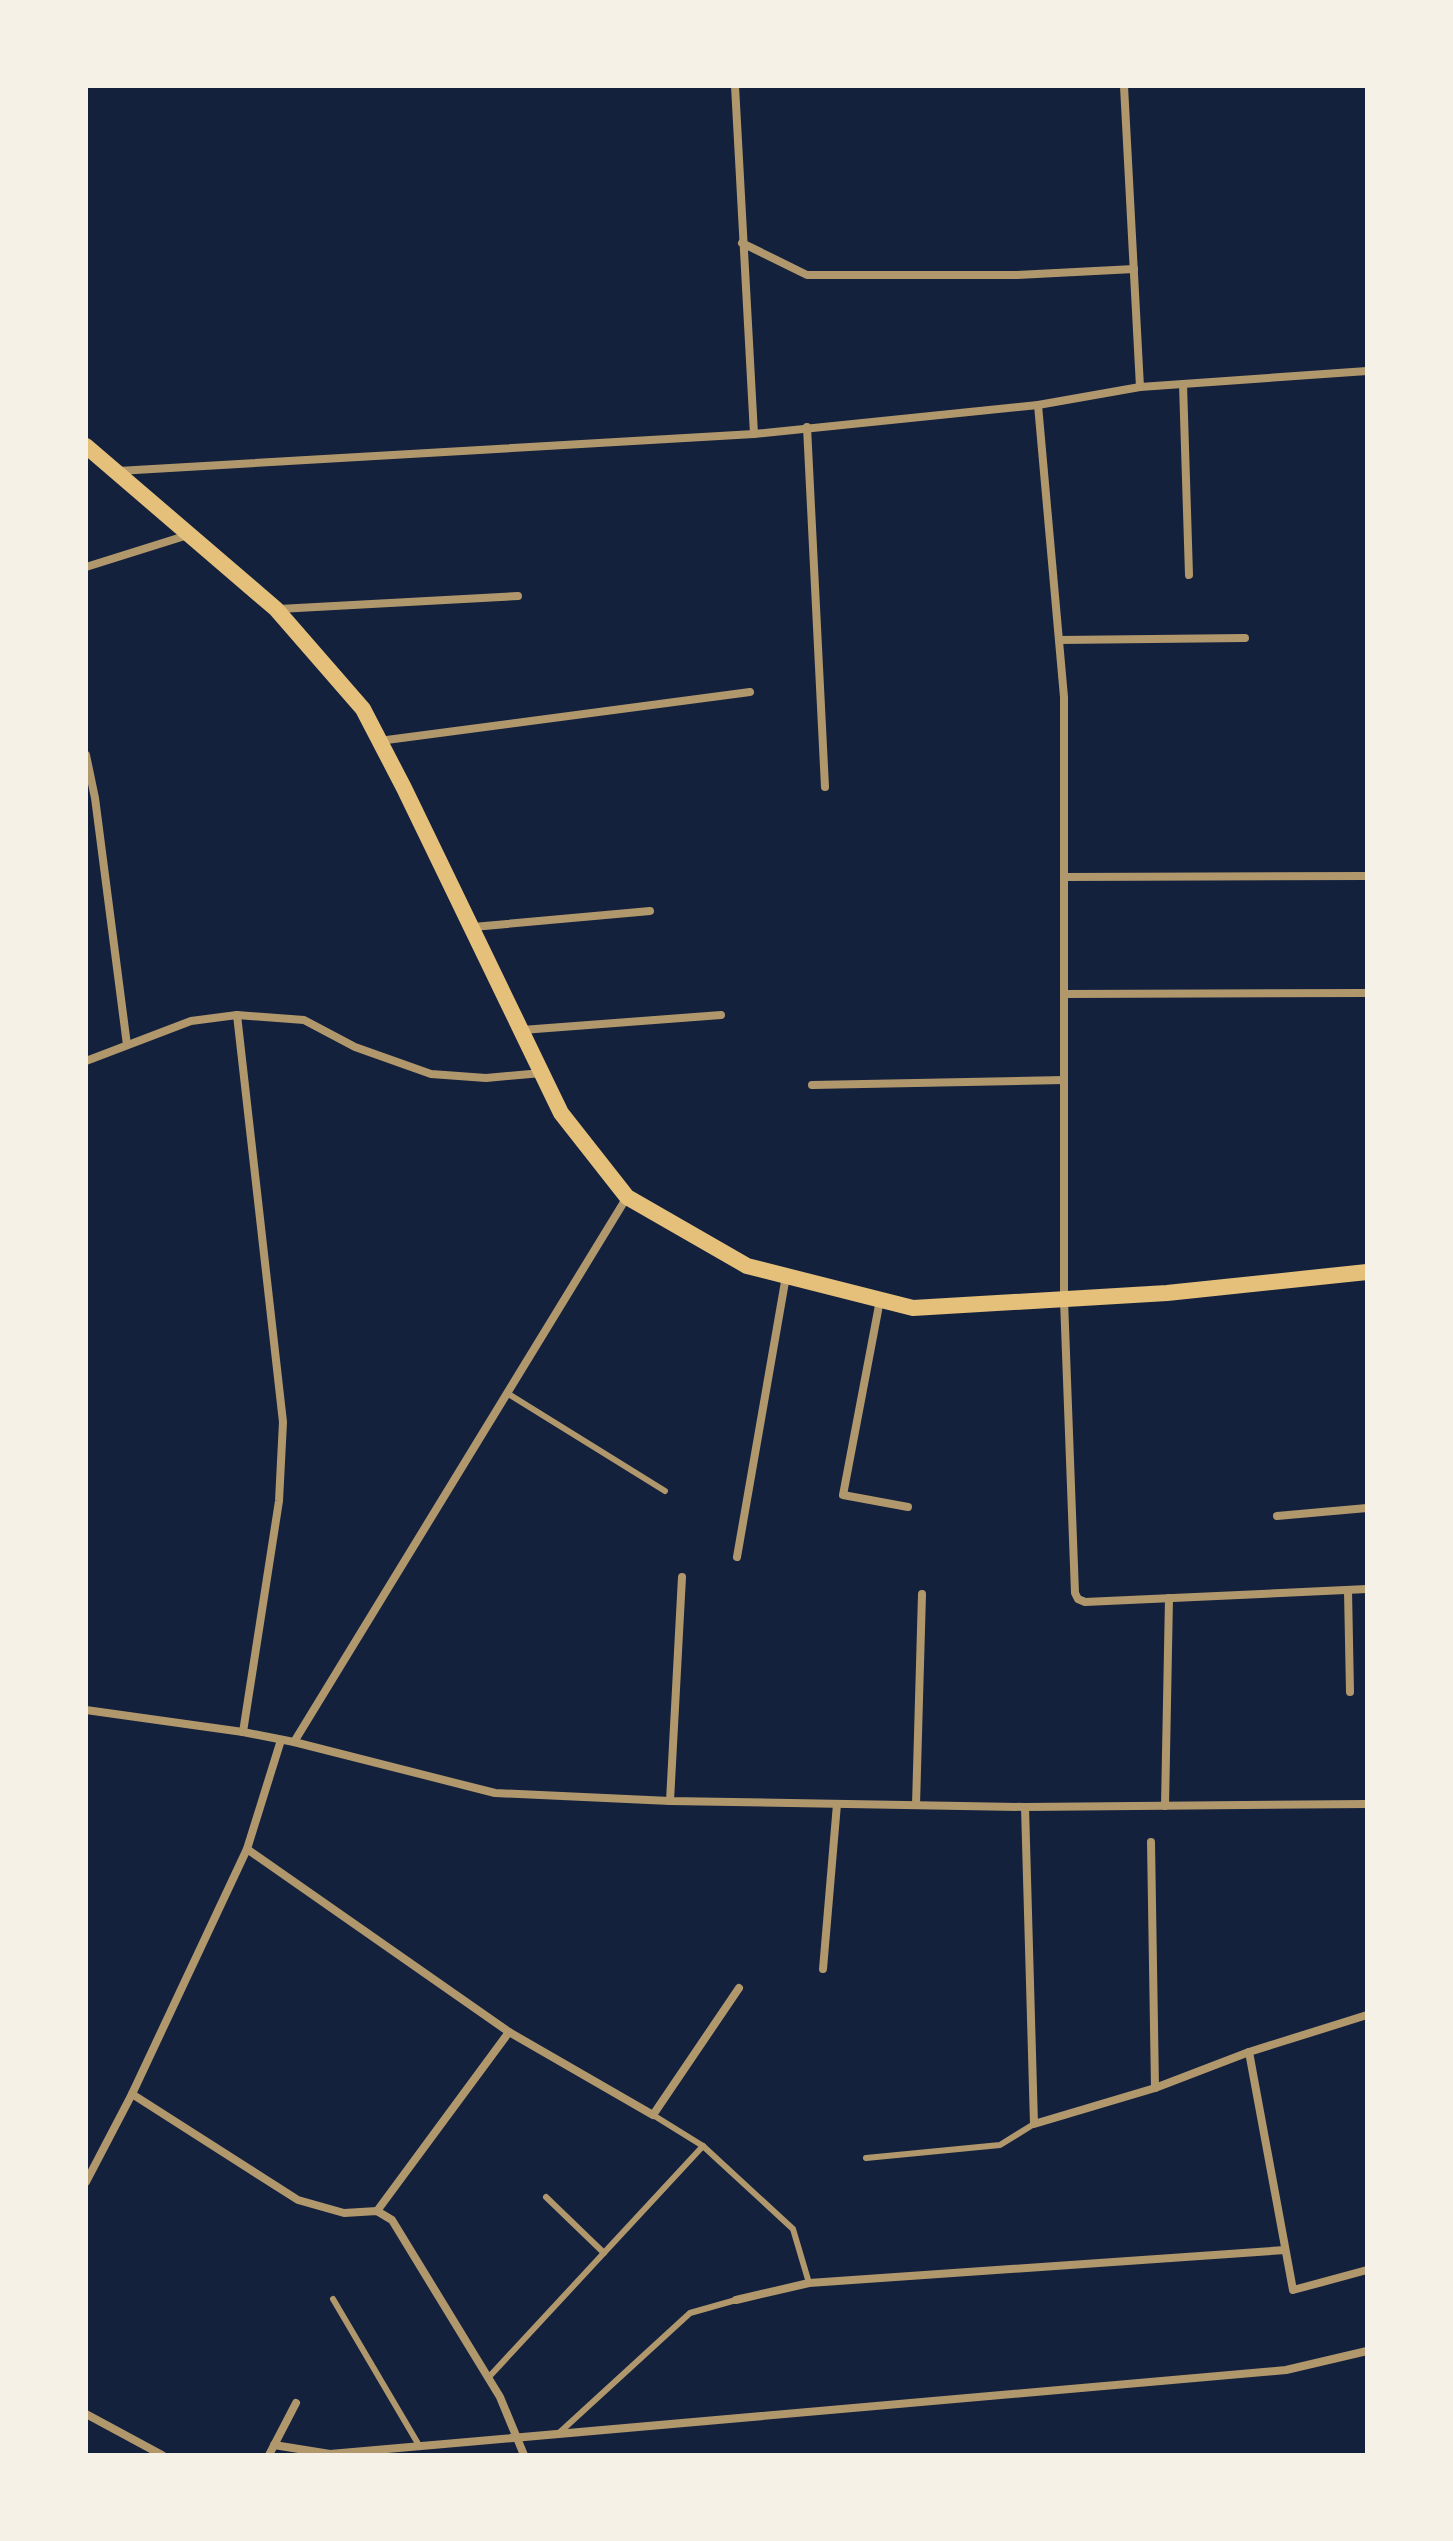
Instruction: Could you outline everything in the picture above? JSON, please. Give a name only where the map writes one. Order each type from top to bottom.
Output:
[{"type":"main road","points":[[86,446],[276,609],[363,709],[473,927],[561,1113],[627,1197],[747,1266],[913,1308],[1167,1293],[1367,1272]]},
{"type":"street","points":[[735,86],[754,434]]},
{"type":"street","points":[[1124,86],[1140,387]]},
{"type":"street","points":[[742,243],[807,275],[1017,275],[1134,269]]},
{"type":"street","points":[[117,471],[754,434],[1038,405],[1140,387],[1367,371]]},
{"type":"street","points":[[1183,384],[1189,575]]},
{"type":"street","points":[[1038,405],[1064,697],[1064,1300],[1075,1593],[1078,1599],[1085,1602],[1367,1589]]},
{"type":"street","points":[[807,427],[825,787]]},
{"type":"street","points":[[86,567],[189,535]]},
{"type":"street","points":[[276,609],[518,596]]},
{"type":"street","points":[[1059,640],[1245,638]]},
{"type":"street","points":[[379,741],[750,692]]},
{"type":"street","points":[[86,755],[95,798],[127,1045]]},
{"type":"street","points":[[1064,877],[1367,876]]},
{"type":"street","points":[[473,927],[650,911]]},
{"type":"street","points":[[1064,994],[1367,993]]},
{"type":"street","points":[[237,1015],[283,1422],[279,1501],[243,1732]]},
{"type":"street","points":[[86,1061],[191,1021],[237,1015],[304,1020],[355,1047],[431,1074],[486,1078],[542,1073]]},
{"type":"street","points":[[522,1030],[721,1015]]},
{"type":"street","points":[[812,1085],[1064,1080]]},
{"type":"street","points":[[294,1742],[627,1197]]},
{"type":"street","points":[[737,1557],[786,1276]]},
{"type":"street","points":[[880,1299],[843,1495],[908,1507]]},
{"type":"street","points":[[1277,1516],[1367,1508]]},
{"type":"street","points":[[670,1801],[682,1577]]},
{"type":"street","points":[[1348,1590],[1350,1692]]},
{"type":"street","points":[[916,1805],[922,1594]]},
{"type":"street","points":[[1165,1806],[1169,1598]]},
{"type":"street","points":[[86,1710],[294,1742],[495,1793],[670,1801],[1025,1807],[1367,1804]]},
{"type":"street","points":[[86,2182],[132,2094],[247,1849],[281,1740]]},
{"type":"street","points":[[823,1969],[837,1804]]},
{"type":"street","points":[[1025,1807],[1034,2124],[1155,2088],[1249,2052],[1367,2015]]},
{"type":"street","points":[[1151,1842],[1155,2088]]},
{"type":"street","points":[[247,1849],[509,2032],[653,2115],[739,1988]]},
{"type":"street","points":[[377,2211],[509,2032]]},
{"type":"street","points":[[1249,2052],[1293,2290],[1367,2270]]},
{"type":"street","points":[[132,2094],[298,2200],[344,2213],[377,2211],[392,2220],[500,2397],[524,2455]]},
{"type":"street","points":[[736,2300],[809,2283],[1285,2250]]},
{"type":"street","points":[[274,2445],[330,2454],[517,2439],[1286,2370],[1367,2351]]},
{"type":"street","points":[[269,2455],[296,2403]]},
{"type":"street","points":[[86,2414],[162,2455]]},
{"type":"lane","points":[[507,1393],[665,1491]]},
{"type":"lane","points":[[653,2115],[703,2146],[793,2229],[809,2283]]},
{"type":"lane","points":[[866,2158],[1000,2145],[1034,2124]]},
{"type":"lane","points":[[488,2378],[703,2146]]},
{"type":"lane","points":[[546,2197],[604,2253]]},
{"type":"lane","points":[[333,2299],[420,2447]]},
{"type":"lane","points":[[556,2435],[690,2313],[736,2300]]}]
